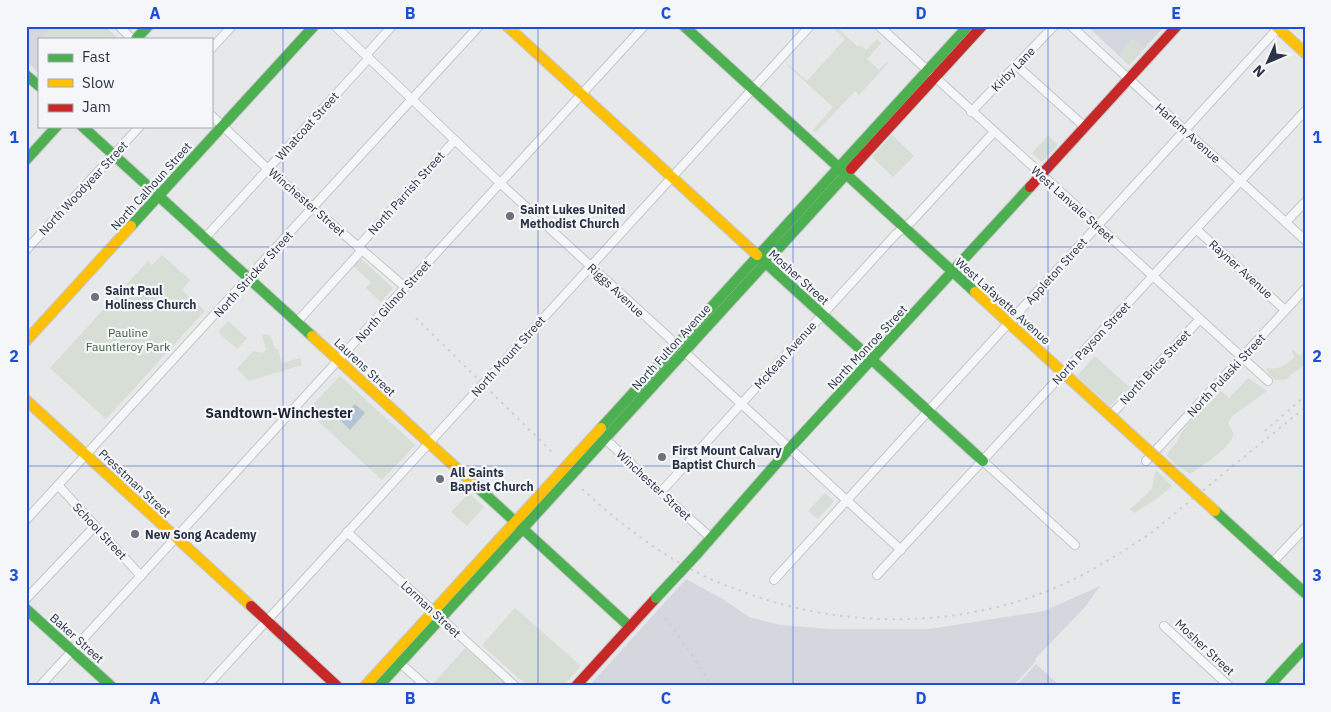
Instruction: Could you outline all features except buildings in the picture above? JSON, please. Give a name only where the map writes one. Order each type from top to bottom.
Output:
[{"type":"main road","points":[[137,38],[148,26]]},
{"type":"main road","name":"North Calhoun Street","points":[[26,341],[314,26]]},
{"type":"main road","name":"Mosher Street","points":[[507,26],[982,461]]},
{"type":"main road","name":"West Lafayette Avenue","points":[[684,26],[1305,593]]},
{"type":"main road","name":"North Fulton Avenue","points":[[931,74],[968,26]]},
{"type":"main road","name":"North Fulton Avenue","points":[[365,686],[437,614],[519,525],[601,435],[676,345],[761,259],[931,74],[982,26]]},
{"type":"main road","name":"North Monroe Street","points":[[576,686],[697,554],[790,448],[1176,27]]},
{"type":"main road","points":[[1277,27],[1305,53]]},
{"type":"main road","points":[[26,75],[38,85]]},
{"type":"main road","points":[[26,160],[55,128]]},
{"type":"main road","name":"Laurens Street","points":[[84,128],[630,626]]},
{"type":"main road","name":"North Fulton Avenue","points":[[601,435],[684,352],[761,259]]},
{"type":"main road","name":"Presstman Street","points":[[26,400],[337,686]]},
{"type":"main road","name":"Baker Street","points":[[26,609],[111,686]]},
{"type":"main road","name":"North Fulton Avenue","points":[[379,686],[400,663],[437,614]]},
{"type":"main road","points":[[1269,686],[1305,647]]},
{"type":"street","points":[[119,26],[131,38]]},
{"type":"street","points":[[212,48],[232,26]]},
{"type":"street","name":"Riggs Avenue","points":[[335,26],[500,183],[901,550]]},
{"type":"street","name":"Whatcoat Street","points":[[205,238],[367,57],[392,26]]},
{"type":"street","name":"North Stricker Street","points":[[26,520],[479,26]]},
{"type":"street","name":"North Gilmor Street","points":[[40,686],[644,26]]},
{"type":"street","name":"North Mount Street","points":[[206,686],[810,26]]},
{"type":"street","name":"West Lanvale Street","points":[[879,26],[971,112],[1268,381]]},
{"type":"street","name":"Kirby Lane","points":[[971,112],[1054,26]]},
{"type":"street","name":"Harlem Avenue","points":[[1071,26],[1305,240]]},
{"type":"street","name":"Appleton Street","points":[[774,580],[1277,27]]},
{"type":"street","points":[[1016,65],[1085,127]]},
{"type":"street","name":"North Payson Street","points":[[877,575],[1305,111]]},
{"type":"street","name":"Winchester Street","points":[[212,117],[268,169],[405,287]]},
{"type":"street","name":"North Woodyear Street","points":[[26,250],[138,128]]},
{"type":"street","name":"McKean Avenue","points":[[660,492],[896,234],[911,222],[994,132]]},
{"type":"street","name":"North Parrish Street","points":[[297,322],[455,140]]},
{"type":"street","points":[[1286,222],[1305,202]]},
{"type":"street","name":"Rayner Avenue","points":[[1196,229],[1285,310]]},
{"type":"street","name":"North Pulaski Street","points":[[1146,461],[1305,289]]},
{"type":"street","name":"North Brice Street","points":[[1153,454],[1110,416],[1200,319]]},
{"type":"street","name":"Winchester Street","points":[[601,435],[710,538]]},
{"type":"street","name":"Mosher Street","points":[[982,461],[1075,546]]},
{"type":"street","name":"School Street","points":[[58,486],[141,576]]},
{"type":"street","points":[[26,599],[95,526]]},
{"type":"street","points":[[1272,563],[1305,528]]},
{"type":"street","name":"Lorman Street","points":[[348,532],[515,686]]},
{"type":"street","name":"Mosher Street","points":[[1164,626],[1229,686]]},
{"type":"street","points":[[400,663],[426,686]]},
{"type":"shaded area","points":[[26,26],[105,26],[117,38],[38,38],[38,72],[26,61]]},
{"type":"shaded area","points":[[1087,26],[1163,26],[1164,27],[1129,65]]},
{"type":"shaded area","points":[[686,579],[724,600],[749,617],[780,625],[829,629],[930,629],[1044,611],[1100,586],[1085,607],[1035,659],[1036,661],[1013,686],[589,686]]},
{"type":"shaded area","points":[[1036,664],[1060,686],[1016,686]]},
{"type":"green space","points":[[51,26],[103,26],[115,38],[41,38]]},
{"type":"green space","points":[[831,26],[835,26],[858,47],[860,45],[866,50],[877,39],[881,43],[867,59],[879,70],[888,63],[859,95],[855,91],[816,132],[813,130],[833,107],[787,65],[807,81],[845,39]]},
{"type":"green space","points":[[1133,38],[1144,48],[1129,64],[1119,54]]},
{"type":"green space","points":[[892,135],[914,156],[893,177],[872,157]]},
{"type":"green space","points":[[1048,136],[1058,145],[1042,162],[1032,153]]},
{"type":"green space","name":"Pauline Fauntleroy Park","points":[[162,255],[190,280],[182,290],[205,311],[106,419],[50,368],[148,261],[152,265]]},
{"type":"green space","points":[[360,258],[393,288],[381,302],[366,288],[371,282],[353,266]]},
{"type":"green space","points":[[228,321],[247,338],[237,349],[218,332]]},
{"type":"green space","points":[[262,335],[271,336],[275,349],[278,349],[282,363],[300,358],[302,365],[249,381],[237,369],[253,351],[262,353],[266,350]]},
{"type":"green space","points":[[1293,350],[1300,356],[1305,351],[1305,365],[1287,379],[1279,380],[1274,378],[1266,368],[1278,368],[1288,363],[1294,357]]},
{"type":"green space","points":[[1095,356],[1129,387],[1110,406],[1077,376]]},
{"type":"green space","points":[[340,376],[415,445],[382,480],[307,411]]},
{"type":"green space","points":[[1248,378],[1267,391],[1232,416],[1228,424],[1233,434],[1228,444],[1216,456],[1190,474],[1176,465],[1167,456],[1187,425],[1221,391],[1229,398]]},
{"type":"green space","points":[[1156,470],[1172,486],[1155,500],[1134,513],[1130,509],[1152,489]]},
{"type":"green space","points":[[469,493],[484,507],[467,526],[451,512]]},
{"type":"green space","points":[[825,493],[834,501],[818,519],[808,511]]},
{"type":"green space","points":[[515,608],[581,666],[563,686],[528,686],[482,645]]},
{"type":"green space","points":[[465,648],[508,686],[435,686],[433,684]]},
{"type":"water","points":[[355,404],[365,413],[350,430],[340,420]]},
{"type":"railway","points":[[416,318],[554,454]]},
{"type":"railway","points":[[1265,431],[1305,396]]},
{"type":"railway","points":[[582,489],[610,514],[670,557],[721,584],[784,605],[829,614],[875,619],[921,618],[966,613],[1011,603],[1054,588],[1109,560],[1151,533],[1305,408]]},
{"type":"railway","points":[[665,618],[712,686]]},
{"type":"traffic: fast","points":[[137,38],[148,26]]},
{"type":"traffic: fast","points":[[131,226],[314,26]]},
{"type":"traffic: fast","points":[[684,26],[975,292]]},
{"type":"traffic: fast","points":[[601,428],[968,26]]},
{"type":"traffic: fast","points":[[26,75],[38,85]]},
{"type":"traffic: fast","points":[[26,160],[55,128]]},
{"type":"traffic: fast","points":[[84,128],[312,336]]},
{"type":"traffic: fast","points":[[379,686],[851,169]]},
{"type":"traffic: fast","points":[[697,554],[790,448],[1030,187]]},
{"type":"traffic: fast","points":[[757,255],[983,461]]},
{"type":"traffic: fast","points":[[474,484],[630,627]]},
{"type":"traffic: fast","points":[[1215,511],[1305,593]]},
{"type":"traffic: fast","points":[[656,598],[697,554]]},
{"type":"traffic: fast","points":[[26,609],[111,686]]},
{"type":"traffic: fast","points":[[1269,686],[1305,647]]},
{"type":"traffic: slow","points":[[507,26],[757,255]]},
{"type":"traffic: slow","points":[[1276,26],[1305,53]]},
{"type":"traffic: slow","points":[[26,341],[131,226]]},
{"type":"traffic: slow","points":[[975,292],[1081,389]]},
{"type":"traffic: slow","points":[[312,336],[474,484]]},
{"type":"traffic: slow","points":[[1081,389],[1215,511]]},
{"type":"traffic: slow","points":[[26,400],[251,606]]},
{"type":"traffic: slow","points":[[365,686],[601,428]]},
{"type":"traffic: jam","points":[[851,169],[982,26]]},
{"type":"traffic: jam","points":[[1030,187],[1177,26]]},
{"type":"traffic: jam","points":[[576,686],[656,598]]},
{"type":"traffic: jam","points":[[251,606],[337,686]]},
{"type":"place","name":"Saint Lukes United Methodist Church","points":[[510,216]]},
{"type":"place","name":"Saint Paul Holiness Church","points":[[95,297]]},
{"type":"place","name":"First Mount Calvary Baptist Church","points":[[662,457]]},
{"type":"place","name":"All Saints Baptist Church","points":[[440,479]]},
{"type":"place","name":"New Song Academy","points":[[135,534]]},
{"type":"district","name":"Sandtown-Winchester","points":[[279,413]]}]
